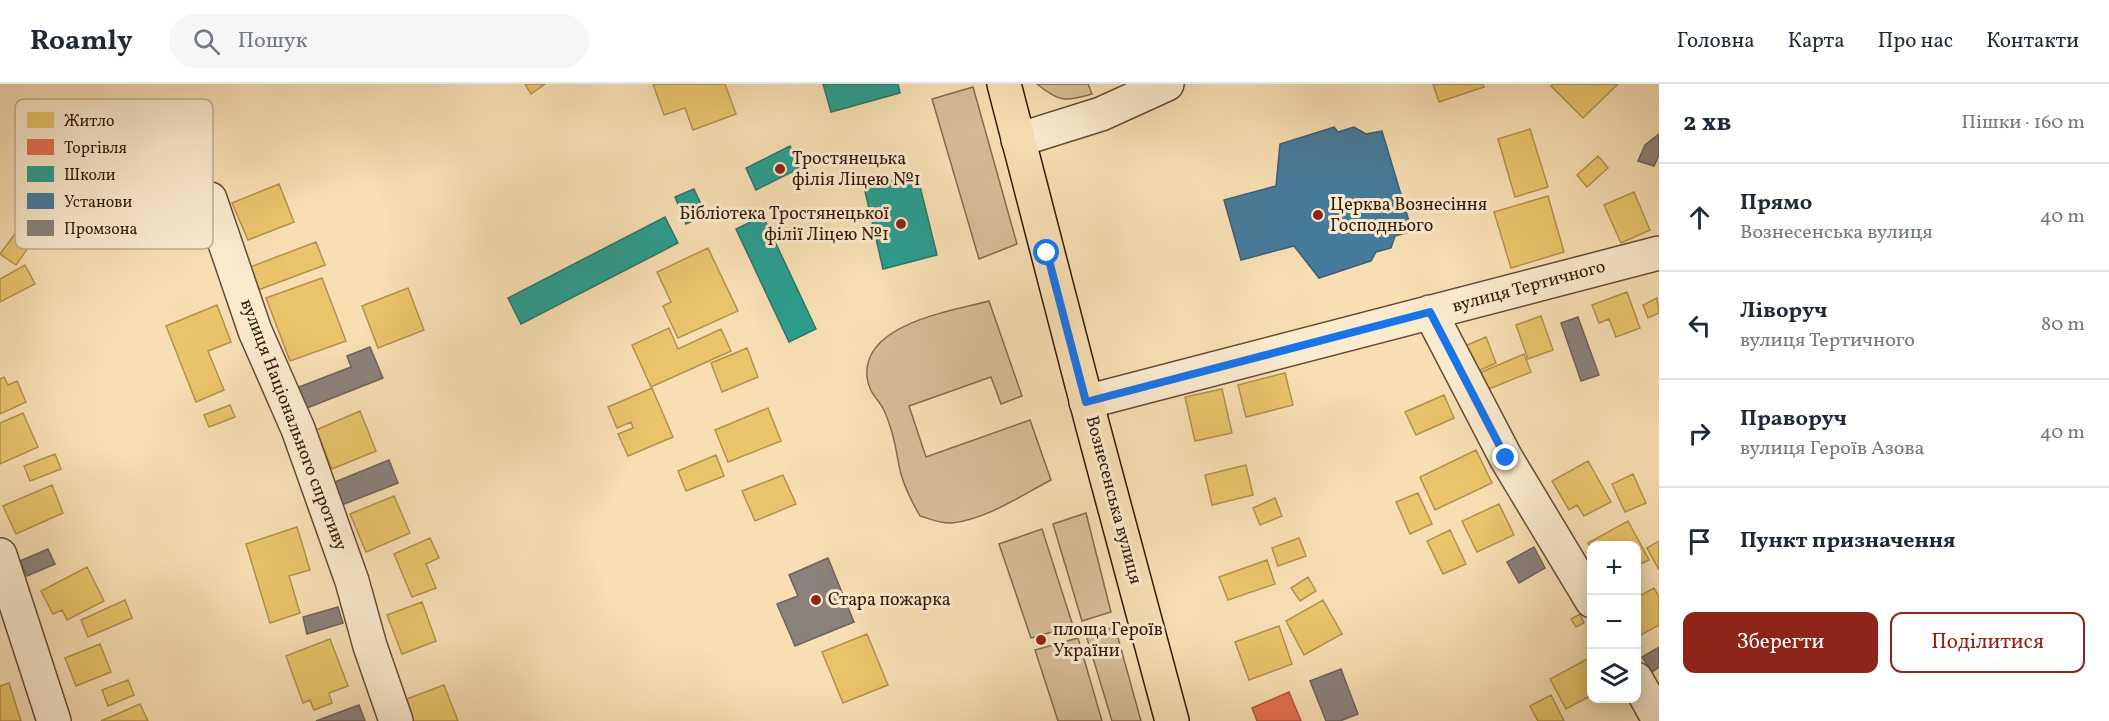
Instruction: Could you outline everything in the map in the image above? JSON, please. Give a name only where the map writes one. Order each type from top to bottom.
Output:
[{"type":"main road","name":"Вознесенська вулиця","points":[[1004,84],[1086,402],[1172,721]]},
{"type":"street","points":[[1018,140],[1101,114],[1167,84]]},
{"type":"street","name":"вулиця Національного спротиву","points":[[213,208],[255,331],[298,429],[352,581],[370,646],[396,721]]},
{"type":"street","name":"вулиця Тертичного","points":[[1086,402],[1659,253]]},
{"type":"street","points":[[1430,312],[1506,458],[1588,595]]},
{"type":"street","points":[[0,555],[54,721]]},
{"type":"street","points":[[1641,689],[1659,720]]},
{"type":"shaded area","points":[[1037,84],[1088,84],[1092,94],[1063,99]]},
{"type":"shaded area","points":[[973,87],[1017,244],[979,259],[932,99]]},
{"type":"shaded area","points":[[989,301],[1022,396],[1001,404],[991,377],[909,406],[926,457],[1030,420],[1051,480],[978,517],[952,523],[940,522],[920,516],[907,490],[887,418],[869,386],[867,376],[870,358],[879,344],[894,332],[912,323],[933,315]]},
{"type":"shaded area","points":[[1086,513],[1111,612],[1082,621],[1053,524]]},
{"type":"shaded area","points":[[1042,529],[1073,626],[1031,638],[999,544]]},
{"type":"shaded area","points":[[1115,627],[1141,721],[1112,721],[1086,635]]},
{"type":"shaded area","points":[[1078,638],[1102,721],[1058,721],[1035,650]]},
{"type":"building: Житло","points":[[525,84],[545,84],[531,94]]},
{"type":"building: Житло","points":[[653,84],[725,84],[736,114],[693,130],[685,108],[664,115]]},
{"type":"building: Житло","points":[[1433,84],[1483,84],[1484,87],[1439,102]]},
{"type":"building: Житло","points":[[1553,84],[1618,84],[1583,118],[1551,86]]},
{"type":"building: Житло","points":[[1530,129],[1548,187],[1515,197],[1498,139]]},
{"type":"building: Житло","points":[[1598,156],[1608,168],[1587,187],[1577,175]]},
{"type":"building: Житло","points":[[279,184],[294,222],[248,240],[232,203]]},
{"type":"building: Житло","points":[[1634,192],[1650,230],[1621,243],[1604,205]]},
{"type":"building: Житло","points":[[1548,196],[1564,252],[1511,268],[1494,212]]},
{"type":"building: Житло","points":[[15,234],[15,249],[27,249],[16,265],[0,254]]},
{"type":"building: Житло","points":[[316,242],[325,265],[258,290],[250,267]]},
{"type":"building: Житло","points":[[708,248],[738,311],[678,338],[663,306],[671,302],[657,272]]},
{"type":"building: Житло","points":[[25,265],[35,284],[0,302],[0,279]]},
{"type":"building: Житло","points":[[322,278],[346,341],[290,361],[266,298]]},
{"type":"building: Житло","points":[[408,288],[424,330],[378,348],[362,306]]},
{"type":"building: Житло","points":[[1627,292],[1640,328],[1616,337],[1609,319],[1599,323],[1592,305]]},
{"type":"building: Житло","points":[[1657,298],[1659,313],[1648,318],[1643,305]]},
{"type":"building: Житло","points":[[217,305],[231,342],[208,351],[224,390],[196,402],[166,326]]},
{"type":"building: Житло","points":[[1541,316],[1553,350],[1528,359],[1516,325]]},
{"type":"building: Житло","points":[[669,328],[678,349],[721,329],[731,351],[651,387],[632,345]]},
{"type":"building: Житло","points":[[1486,337],[1496,363],[1476,372],[1465,346]]},
{"type":"building: Житло","points":[[747,348],[758,377],[722,392],[711,363]]},
{"type":"building: Житло","points":[[1524,354],[1531,372],[1484,391],[1477,374]]},
{"type":"building: Житло","points":[[1285,373],[1293,405],[1246,417],[1238,385]]},
{"type":"building: Житло","points":[[4,377],[8,385],[17,381],[26,402],[0,414],[0,379]]},
{"type":"building: Житло","points":[[652,388],[673,437],[628,456],[618,434],[633,428],[631,422],[617,428],[608,407]]},
{"type":"building: Житло","points":[[1222,389],[1232,433],[1195,441],[1185,397]]},
{"type":"building: Житло","points":[[1444,395],[1454,418],[1416,435],[1405,412]]},
{"type":"building: Житло","points":[[230,405],[235,417],[209,427],[204,415]]},
{"type":"building: Житло","points":[[768,408],[781,441],[728,462],[715,430]]},
{"type":"building: Житло","points":[[360,411],[376,451],[332,469],[316,430]]},
{"type":"building: Житло","points":[[23,413],[38,447],[0,464],[0,423]]},
{"type":"building: Житло","points":[[1476,450],[1492,483],[1435,510],[1420,477]]},
{"type":"building: Житло","points":[[55,454],[61,469],[30,481],[24,466]]},
{"type":"building: Житло","points":[[716,455],[724,476],[686,491],[678,471]]},
{"type":"building: Житло","points":[[1588,461],[1611,502],[1584,516],[1577,505],[1569,510],[1552,481]]},
{"type":"building: Житло","points":[[1246,465],[1253,495],[1212,505],[1205,475]]},
{"type":"building: Житло","points":[[1633,474],[1646,503],[1625,512],[1612,484]]},
{"type":"building: Житло","points":[[783,475],[796,504],[755,521],[742,491]]},
{"type":"building: Житло","points":[[52,485],[63,513],[16,534],[3,506]]},
{"type":"building: Житло","points":[[1418,493],[1432,524],[1410,534],[1396,502]]},
{"type":"building: Житло","points":[[394,496],[410,533],[366,552],[350,514]]},
{"type":"building: Житло","points":[[1275,498],[1282,516],[1260,525],[1253,508]]},
{"type":"building: Житло","points":[[1499,504],[1514,535],[1477,552],[1462,521]]},
{"type":"building: Житло","points":[[1628,521],[1639,541],[1592,541]]},
{"type":"building: Житло","points":[[297,527],[310,570],[289,576],[300,613],[270,623],[246,544]]},
{"type":"building: Житло","points":[[1450,530],[1466,564],[1443,574],[1427,541]]},
{"type":"building: Житло","points":[[430,538],[439,558],[426,564],[436,588],[412,597],[394,554]]},
{"type":"building: Житло","points":[[1299,538],[1306,556],[1278,566],[1272,548]]},
{"type":"building: Житло","points":[[1659,541],[1659,570],[1647,548]]},
{"type":"building: Житло","points":[[1641,545],[1649,560],[1641,564]]},
{"type":"building: Житло","points":[[1267,560],[1275,584],[1228,600],[1219,577]]},
{"type":"building: Житло","points":[[87,567],[104,601],[67,620],[62,610],[53,614],[41,591]]},
{"type":"building: Житло","points":[[1308,577],[1316,591],[1300,601],[1291,588]]},
{"type":"building: Житло","points":[[1654,588],[1659,597],[1659,625],[1641,635],[1641,595]]},
{"type":"building: Житло","points":[[125,600],[132,618],[88,637],[81,620]]},
{"type":"building: Житло","points":[[1323,600],[1342,634],[1304,655],[1286,621]]},
{"type":"building: Житло","points":[[422,602],[436,641],[402,654],[387,615]]},
{"type":"building: Житло","points":[[1580,614],[1584,623],[1576,627],[1571,619]]},
{"type":"building: Житло","points":[[1279,626],[1292,664],[1249,680],[1235,642]]},
{"type":"building: Житло","points":[[867,634],[888,685],[843,703],[822,652]]},
{"type":"building: Житло","points":[[330,639],[348,686],[329,693],[332,703],[314,710],[310,700],[303,703],[286,656]]},
{"type":"building: Житло","points":[[100,644],[111,672],[76,686],[65,658]]},
{"type":"building: Житло","points":[[1587,659],[1587,698],[1566,709],[1550,679]]},
{"type":"building: Житло","points":[[128,680],[134,695],[108,706],[102,690]]},
{"type":"building: Житло","points":[[9,683],[21,721],[0,721],[0,686]]},
{"type":"building: Житло","points":[[444,685],[458,721],[412,721],[404,700]]},
{"type":"building: Житло","points":[[1551,695],[1564,721],[1538,721],[1530,706]]},
{"type":"building: Житло","points":[[140,704],[148,721],[101,721]]},
{"type":"building: Торгівля","points":[[1289,692],[1301,721],[1257,721],[1252,708]]},
{"type":"building: Школи","points":[[823,84],[898,84],[900,93],[831,112]]},
{"type":"building: Школи","points":[[790,146],[800,168],[756,190],[746,168]]},
{"type":"building: Школи","name":"Бібліотека Тростянецької філії Ліцею №1","points":[[917,174],[937,255],[883,269],[864,187]]},
{"type":"building: Школи","points":[[694,189],[706,215],[686,224],[675,197]]},
{"type":"building: Школи","points":[[763,216],[816,329],[789,342],[736,229]]},
{"type":"building: Школи","points":[[665,217],[678,243],[521,324],[508,298]]},
{"type":"building: Установи","name":"Церква Вознесіння Господнього","points":[[1334,127],[1338,132],[1354,127],[1366,134],[1382,131],[1412,231],[1395,236],[1391,248],[1376,252],[1371,261],[1319,278],[1294,246],[1241,260],[1224,200],[1276,186],[1280,144]]},
{"type":"building: Промзона","points":[[1659,134],[1659,155],[1654,166],[1638,161],[1645,145]]},
{"type":"building: Промзона","points":[[1578,317],[1599,375],[1581,381],[1561,323]]},
{"type":"building: Промзона","points":[[370,347],[383,378],[302,410],[294,389],[351,367],[347,356]]},
{"type":"building: Промзона","points":[[389,460],[398,483],[339,506],[330,484]]},
{"type":"building: Промзона","points":[[1534,547],[1545,568],[1519,583],[1507,562]]},
{"type":"building: Промзона","points":[[48,549],[55,564],[27,576],[20,561]]},
{"type":"building: Промзона","name":"Стара пожарка","points":[[828,558],[854,622],[795,646],[777,604],[798,596],[789,575]]},
{"type":"building: Промзона","points":[[338,607],[343,623],[307,634],[303,617]]},
{"type":"building: Промзона","points":[[1659,647],[1659,667],[1652,672],[1642,657]]},
{"type":"building: Промзона","points":[[1341,669],[1358,714],[1340,721],[1326,721],[1310,681]]},
{"type":"building: Промзона","points":[[359,705],[365,721],[316,721]]},
{"type":"place","name":"Тростянецька філія Ліцею №1","points":[[780,169]]},
{"type":"place","name":"Церква Вознесіння Господнього","points":[[1318,215]]},
{"type":"place","name":"Бібліотека Тростянецької філії Ліцею №1","points":[[901,224]]},
{"type":"place","name":"Стара пожарка","points":[[816,600]]},
{"type":"place","name":"площа Героїв України","points":[[1041,640]]},
{"type":"route","points":[[1047,253],[1086,402],[1430,312],[1506,458]]}]
